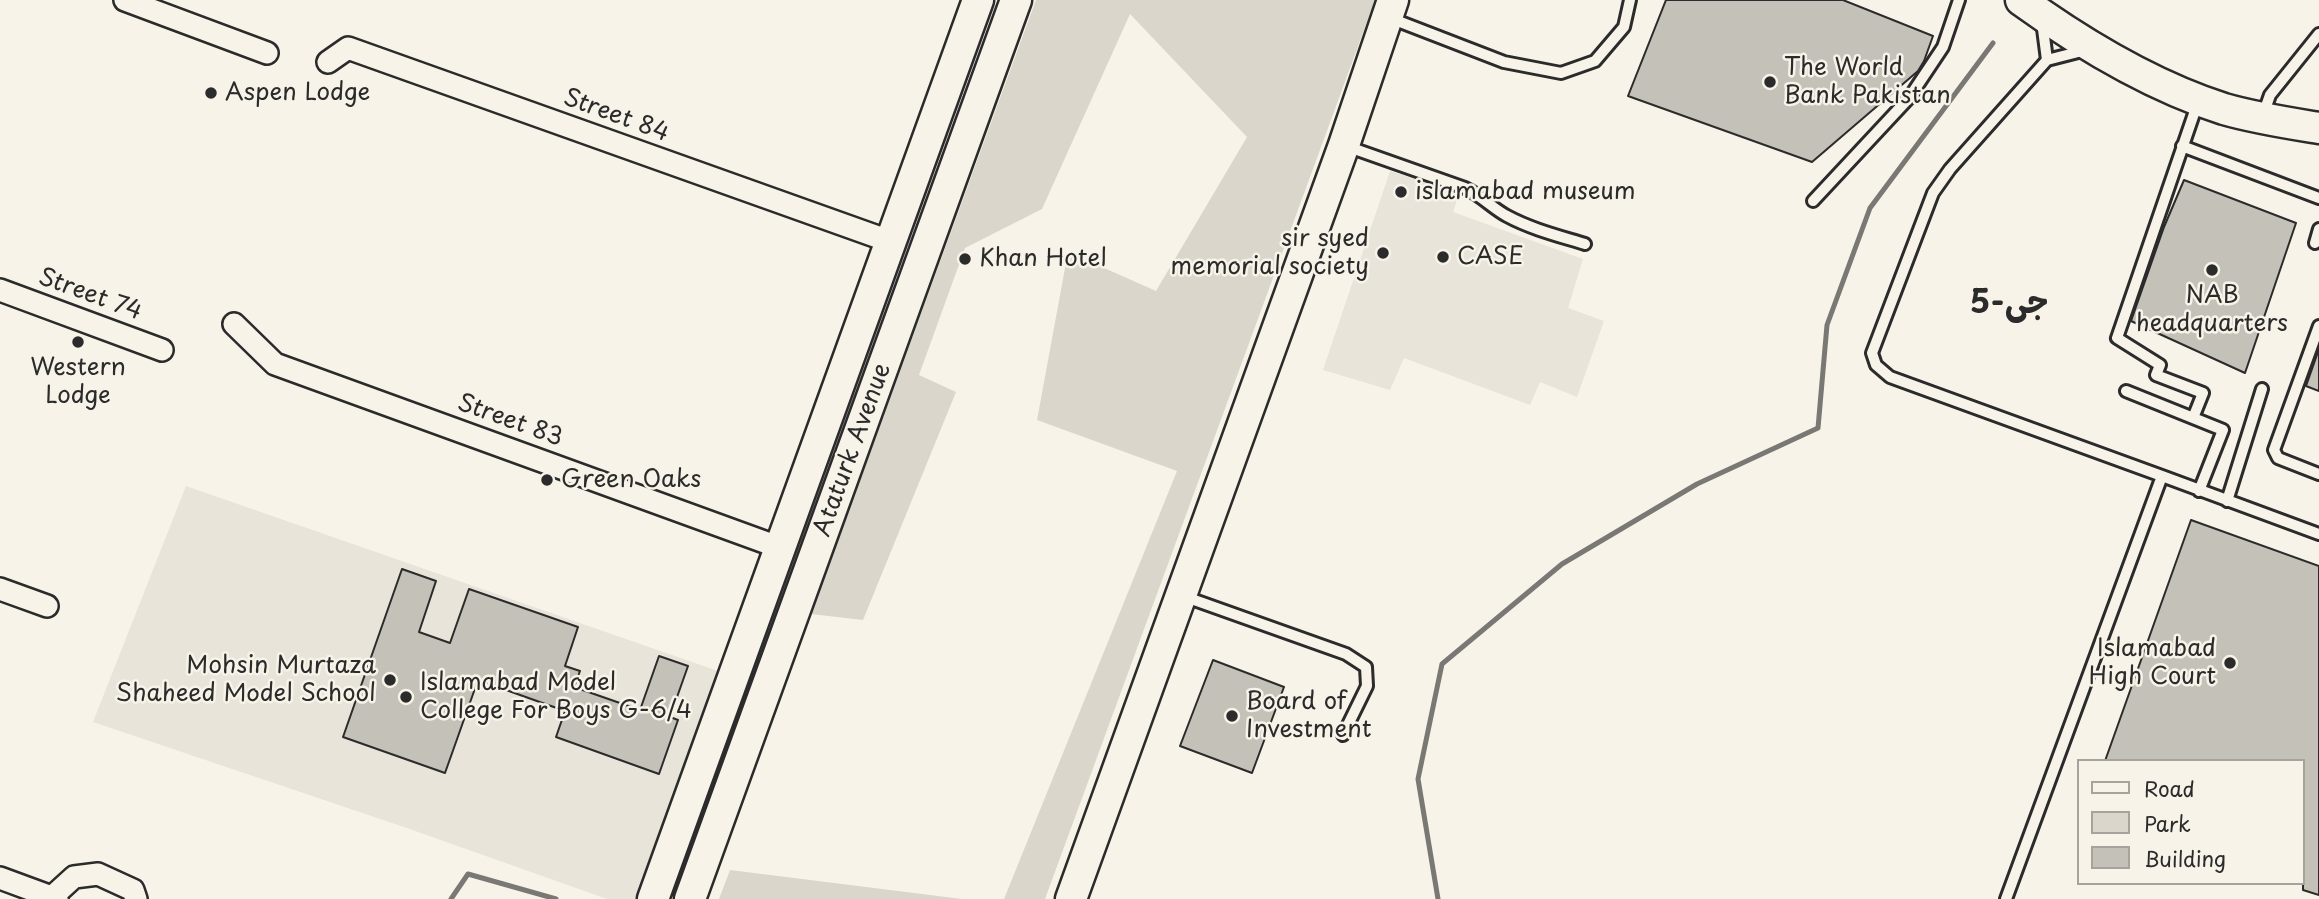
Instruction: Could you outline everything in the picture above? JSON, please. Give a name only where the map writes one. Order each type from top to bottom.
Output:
[{"type":"street","points":[[124,0],[267,53]]},
{"type":"street","name":"Ataturk Avenue","points":[[653,899],[978,0]]},
{"type":"street","name":"Ataturk Avenue","points":[[690,899],[1016,0]]},
{"type":"street","points":[[2031,7],[2143,75],[2199,100],[2262,118],[2319,128]]},
{"type":"street","points":[[1071,899],[1344,145],[1390,8]]},
{"type":"street","name":"Street 84","points":[[328,62],[348,48],[889,241]]},
{"type":"street","name":"Street 74","points":[[0,290],[162,350]]},
{"type":"street","name":"Street 83","points":[[234,324],[275,364],[781,548]]},
{"type":"street","points":[[0,589],[47,606]]},
{"type":"street","points":[[755,620],[788,629]]},
{"type":"street","points":[[0,878],[54,898],[74,877],[98,874],[134,895]]},
{"type":"lane","points":[[1390,8],[1504,62],[1561,73],[1595,61],[1624,27],[1630,0]]},
{"type":"lane","points":[[1812,201],[1909,98],[1943,47],[1959,0]]},
{"type":"lane","points":[[2031,7],[2047,60]]},
{"type":"lane","points":[[2262,118],[2270,95],[2319,34]]},
{"type":"lane","points":[[2096,47],[2047,60],[1950,169],[1933,193],[1872,353],[1876,365],[1889,377],[2319,534]]},
{"type":"lane","points":[[2193,418],[2203,393],[2156,375],[2160,365],[2117,338],[2199,100]]},
{"type":"lane","points":[[1344,145],[1465,188],[1482,196],[1503,214],[1522,224],[1586,244]]},
{"type":"lane","points":[[2182,146],[2319,198]]},
{"type":"lane","points":[[2315,243],[2319,229]]},
{"type":"lane","points":[[2319,326],[2274,450],[2278,458],[2319,474]]},
{"type":"lane","points":[[2227,501],[2262,389]]},
{"type":"lane","points":[[2126,391],[2223,430],[2199,491]]},
{"type":"lane","points":[[2006,899],[2162,477]]},
{"type":"lane","points":[[1180,595],[1346,654],[1367,667],[1367,686],[1343,735]]},
{"type":"shaded area","points":[[1390,171],[1459,194],[1453,212],[1583,259],[1568,308],[1604,321],[1577,397],[1540,382],[1530,405],[1404,358],[1390,390],[1323,370]]},
{"type":"shaded area","name":"Islamabad Model College For Boys G-6/4","points":[[186,486],[718,671],[636,899],[607,899],[93,722]]},
{"type":"green space","points":[[1036,0],[1375,0],[1045,899],[1004,899],[1177,471],[1037,420],[1068,252],[1156,291],[1247,137],[1130,14],[1042,209],[965,248],[919,375],[956,392],[863,620],[811,614]]},
{"type":"green space","points":[[730,870],[962,899],[719,899]]},
{"type":"building","name":"The World Bank Pakistan","points":[[1666,0],[1843,0],[1933,36],[1918,71],[1812,162],[1628,96]]},
{"type":"building","name":"NAB headquarters","points":[[2184,180],[2296,223],[2245,373],[2131,321],[2164,227]]},
{"type":"building","points":[[2319,349],[2319,391],[2306,386]]},
{"type":"building","name":"Islamabad High Court","points":[[2191,520],[2319,566],[2319,895],[2303,890],[2305,759],[2106,759]]},
{"type":"building","name":"Islamabad Model College For Boys G-6/4","points":[[402,569],[436,581],[419,632],[450,643],[469,589],[578,627],[565,666],[580,671],[574,687],[640,710],[659,656],[688,666],[670,717],[678,720],[659,774],[556,737],[565,711],[478,680],[445,773],[343,737]]},
{"type":"building","name":"Board of Investment","points":[[1213,660],[1284,687],[1252,773],[1180,746]]},
{"type":"waterway","points":[[1438,899],[1418,779],[1442,664],[1562,564],[1697,484],[1818,428],[1827,325],[1870,208],[1993,43]]},
{"type":"waterway","points":[[451,899],[468,874],[556,899]]},
{"type":"place","name":"The World Bank Pakistan","points":[[1770,82]]},
{"type":"place","name":"Aspen Lodge","points":[[211,93]]},
{"type":"place","name":"islamabad museum","points":[[1401,192]]},
{"type":"place","name":"sir syed memorial society","points":[[1383,253]]},
{"type":"place","name":"CASE","points":[[1443,257]]},
{"type":"place","name":"Khan Hotel","points":[[965,259]]},
{"type":"place","name":"NAB headquarters","points":[[2212,270]]},
{"type":"place","name":"Western Lodge","points":[[78,342]]},
{"type":"place","name":"Green Oaks","points":[[547,480]]},
{"type":"place","name":"Islamabad High Court","points":[[2230,663]]},
{"type":"place","name":"Mohsin Murtaza Shaheed Model School","points":[[390,680]]},
{"type":"place","name":"Islamabad Model College For Boys G-6/4","points":[[406,697]]},
{"type":"place","name":"Board of Investment","points":[[1232,716]]},
{"type":"district","name":"جی-5","points":[[2009,304]]}]
